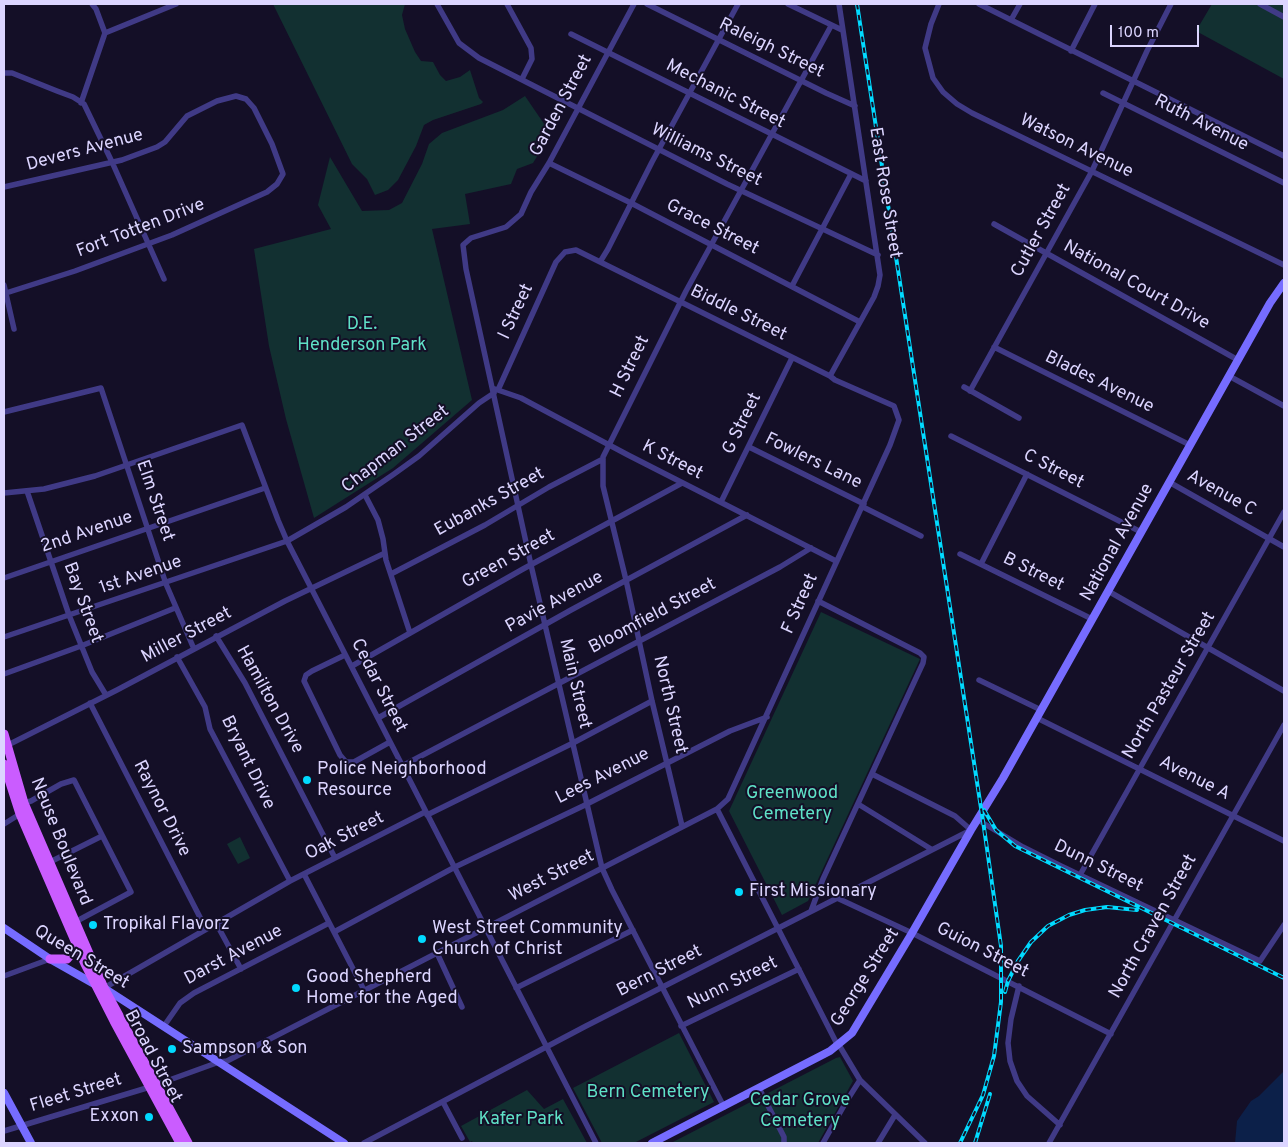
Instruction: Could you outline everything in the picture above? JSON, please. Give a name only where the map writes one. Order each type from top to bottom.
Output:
[{"type":"main road","name":"Neuse Boulevard","points":[[4,734],[5,746],[45,864],[76,941],[100,986]]},
{"type":"main road","name":"Neuse Boulevard","points":[[4,764],[6,779],[20,814],[75,922],[100,986]]},
{"type":"main road","points":[[50,959],[67,959],[74,951],[76,941]]},
{"type":"main road","name":"Broad Street","points":[[100,986],[153,1086],[180,1143]]},
{"type":"main road","name":"Broad Street","points":[[153,1086],[188,1143]]},
{"type":"street","points":[[81,102],[105,33],[96,9],[92,4]]},
{"type":"street","points":[[105,33],[176,4]]},
{"type":"street","name":"Williams Street","points":[[437,4],[455,38],[463,47],[479,58],[742,191],[878,255]]},
{"type":"street","points":[[507,4],[531,48],[532,59],[522,79]]},
{"type":"street","name":"Garden Street","points":[[463,245],[471,238],[506,227],[521,214],[531,192],[549,163],[634,4]]},
{"type":"street","name":"Raleigh Street","points":[[647,4],[855,106]]},
{"type":"street","points":[[600,262],[738,4]]},
{"type":"street","points":[[788,4],[842,30]]},
{"type":"street","name":"East Rose Street","points":[[830,376],[878,286],[880,268],[839,4]]},
{"type":"street","name":"Watson Avenue","points":[[939,4],[931,24],[925,48],[933,78],[943,92],[972,113],[1284,265]]},
{"type":"street","points":[[979,4],[1284,156]]},
{"type":"street","points":[[1011,20],[1020,4]]},
{"type":"street","points":[[1071,51],[1095,4]]},
{"type":"street","name":"Cutler Street","points":[[970,391],[1048,254],[1092,171],[1171,4]]},
{"type":"street","points":[[1260,4],[1284,17]]},
{"type":"street","name":"H Street","points":[[610,445],[664,331],[831,26]]},
{"type":"street","name":"Mechanic Street","points":[[571,34],[866,182]]},
{"type":"street","points":[[4,73],[12,73],[81,102],[90,115],[164,279]]},
{"type":"street","name":"Ruth Avenue","points":[[1103,94],[1123,102],[1284,183]]},
{"type":"street","name":"Devers Avenue","points":[[4,187],[112,162],[157,147],[165,142],[187,116],[197,110],[236,96],[246,99],[254,108],[272,144],[282,170],[281,179]]},
{"type":"street","name":"Grace Street","points":[[549,163],[631,203],[860,322]]},
{"type":"street","points":[[792,286],[851,174]]},
{"type":"street","name":"Fort Totten Drive","points":[[6,293],[148,245],[267,192],[281,179]]},
{"type":"street","name":"National Court Drive","points":[[994,224],[1238,360]]},
{"type":"street","name":"Main Street","points":[[463,245],[466,269],[495,391],[531,565],[602,868],[724,1107]]},
{"type":"street","name":"Biddle Street","points":[[569,250],[576,250],[849,387],[894,406]]},
{"type":"street","name":"I Street","points":[[495,391],[556,262],[561,255],[569,250]]},
{"type":"street","name":"National Avenue","points":[[978,820],[1270,303],[1284,283]]},
{"type":"street","points":[[4,285],[14,329]]},
{"type":"street","name":"Blades Avenue","points":[[994,347],[1190,445]]},
{"type":"street","name":"G Street","points":[[721,502],[792,358]]},
{"type":"street","points":[[1229,376],[1284,406]]},
{"type":"street","points":[[964,387],[1019,418]]},
{"type":"street","name":"Elm Street","points":[[4,412],[101,388],[166,584],[194,649]]},
{"type":"street","name":"K Street","points":[[495,391],[521,398],[836,561]]},
{"type":"street","name":"Chapman Street","points":[[287,541],[365,494],[419,456],[495,391]]},
{"type":"street","name":"F Street","points":[[717,809],[728,799],[898,427],[899,420],[894,406]]},
{"type":"street","name":"Cedar Street","points":[[126,465],[242,425],[287,541],[596,1143]]},
{"type":"street","name":"C Street","points":[[951,436],[1142,532]]},
{"type":"street","name":"North Street","points":[[610,445],[603,459],[602,479],[682,826]]},
{"type":"street","name":"Fowlers Lane","points":[[749,448],[863,506]]},
{"type":"street","name":"Eubanks Street","points":[[391,574],[603,459]]},
{"type":"street","points":[[4,494],[52,487],[95,476],[126,465]]},
{"type":"street","points":[[980,564],[1027,474]]},
{"type":"street","name":"Avenue C","points":[[1169,482],[1284,547]]},
{"type":"street","name":"Green Street","points":[[352,666],[531,565],[682,483]]},
{"type":"street","name":"2nd Avenue","points":[[4,578],[265,488]]},
{"type":"street","name":"Bay Street","points":[[27,491],[81,646],[92,672],[106,695]]},
{"type":"street","points":[[365,494],[378,520],[384,539],[385,553],[410,633]]},
{"type":"street","points":[[863,506],[920,536]]},
{"type":"street","name":"North Pasteur Street","points":[[1080,875],[1284,512]]},
{"type":"street","name":"Pavie Avenue","points":[[378,718],[747,515]]},
{"type":"street","name":"1st Avenue","points":[[4,637],[166,584],[287,541]]},
{"type":"street","name":"Bloomfield Street","points":[[402,766],[780,567],[811,548]]},
{"type":"street","name":"Miller Street","points":[[5,746],[216,636],[385,553]]},
{"type":"street","name":"B Street","points":[[960,554],[1092,620]]},
{"type":"street","points":[[1108,591],[1284,691]]},
{"type":"street","points":[[811,911],[823,879],[923,663],[924,657],[920,653],[818,601]]},
{"type":"street","points":[[4,674],[176,608]]},
{"type":"street","name":"Hamilton Drive","points":[[216,636],[245,683],[335,858]]},
{"type":"street","points":[[345,654],[309,673],[304,682],[340,755],[346,762],[354,762],[390,742]]},
{"type":"street","name":"Bryant Drive","points":[[177,658],[204,708],[210,729],[290,881]]},
{"type":"street","name":"Avenue A","points":[[979,680],[1140,769],[1284,841]]},
{"type":"street","name":"Oak Street","points":[[100,986],[290,881],[573,743],[652,701]]},
{"type":"street","name":"Raynor Drive","points":[[90,703],[206,928]]},
{"type":"street","name":"Lees Avenue","points":[[334,932],[455,867],[586,804],[730,730],[766,717]]},
{"type":"street","name":"North Craven Street","points":[[1049,1143],[1284,725]]},
{"type":"street","points":[[872,774],[955,816],[971,830]]},
{"type":"street","points":[[24,803],[61,784],[74,780],[131,892],[75,922]]},
{"type":"street","points":[[858,804],[931,850]]},
{"type":"street","points":[[717,809],[838,1045],[860,1080],[925,1143]]},
{"type":"street","name":"West Street","points":[[153,1086],[219,1062],[227,1061],[256,1047],[717,809]]},
{"type":"street","points":[[4,824],[20,814]]},
{"type":"street","name":"George Street","points":[[652,1143],[724,1107],[838,1045],[852,1034],[978,820]]},
{"type":"street","name":"Dunn Street","points":[[978,820],[1023,847],[1260,961],[1284,925]]},
{"type":"street","name":"Bern Street","points":[[364,1143],[546,1047],[971,830]]},
{"type":"street","points":[[45,864],[102,836]]},
{"type":"street","points":[[304,874],[364,990]]},
{"type":"street","name":"Guion Street","points":[[836,898],[912,932],[1111,1034]]},
{"type":"street","points":[[216,923],[241,969]]},
{"type":"street","name":"Darst Avenue","points":[[164,1026],[180,1003],[189,996],[329,923]]},
{"type":"street","name":"Queen Street","points":[[4,928],[50,959],[100,986],[164,1026],[335,1140],[344,1143]]},
{"type":"street","points":[[516,988],[633,930]]},
{"type":"street","points":[[437,953],[462,1007]]},
{"type":"street","points":[[4,976],[50,959]]},
{"type":"street","name":"Nunn Street","points":[[681,1026],[799,969]]},
{"type":"street","points":[[1019,986],[1009,1035],[1008,1052],[1010,1061],[1017,1081],[1027,1096],[1060,1125]]},
{"type":"street","points":[[823,1143],[860,1080]]},
{"type":"street","name":"Fleet Street","points":[[4,1131],[153,1086]]},
{"type":"street","points":[[759,1088],[785,1141]]},
{"type":"street","points":[[4,1093],[30,1143]]},
{"type":"street","points":[[443,1102],[462,1138]]},
{"type":"street","points":[[878,1143],[895,1115]]},
{"type":"green space","points":[[273,4],[405,4],[402,15],[405,29],[421,61],[433,62],[440,75],[446,81],[460,77],[470,70],[479,98],[483,102],[424,125],[416,146],[398,180],[388,190],[375,195],[367,179],[352,164]]},
{"type":"green space","points":[[1212,4],[1284,4],[1284,79],[1196,31]]},
{"type":"green space","name":"D.E. Henderson Park","points":[[525,96],[551,134],[533,163],[517,169],[511,184],[465,194],[470,224],[432,229],[472,400],[393,468],[314,518],[286,419],[269,346],[254,249],[331,229],[318,205],[330,157],[362,211],[389,210],[402,203],[422,164],[429,144],[442,133],[503,110]]},
{"type":"green space","name":"Greenwood Cemetery","points":[[821,612],[920,659],[808,901],[782,915],[729,811]]},
{"type":"green space","points":[[240,837],[250,858],[238,864],[227,844]]},
{"type":"green space","name":"Bern Cemetery","points":[[679,1033],[714,1102],[634,1143],[602,1143],[573,1088]]},
{"type":"green space","name":"Cedar Grove Cemetery","points":[[840,1057],[853,1081],[818,1143],[671,1143],[836,1058]]},
{"type":"green space","name":"Kafer Park","points":[[527,1090],[544,1109],[563,1099],[587,1143],[470,1142],[461,1126]]},
{"type":"water","points":[[1284,1071],[1284,1143],[1235,1143],[1237,1121],[1251,1101],[1259,1096]]},
{"type":"railway","points":[[857,4],[1001,946],[1001,1002],[994,1056],[983,1095],[960,1143]]},
{"type":"railway","points":[[984,810],[996,830],[1015,846],[1284,978]]},
{"type":"railway","points":[[1005,992],[1018,961],[1031,942],[1048,926],[1069,915],[1085,910],[1107,907],[1137,910]]},
{"type":"railway","points":[[975,1143],[990,1094]]},
{"type":"place","name":"Police Neighborhood Resource","points":[[307,780]]},
{"type":"place","name":"First Missionary","points":[[739,892]]},
{"type":"place","name":"Tropikal Flavorz","points":[[93,925]]},
{"type":"place","name":"West Street Community Church of Christ","points":[[422,939]]},
{"type":"place","name":"Good Shepherd Home for the Aged","points":[[296,988]]},
{"type":"place","name":"Sampson & Son","points":[[172,1049]]},
{"type":"place","name":"Exxon","points":[[149,1117]]}]
